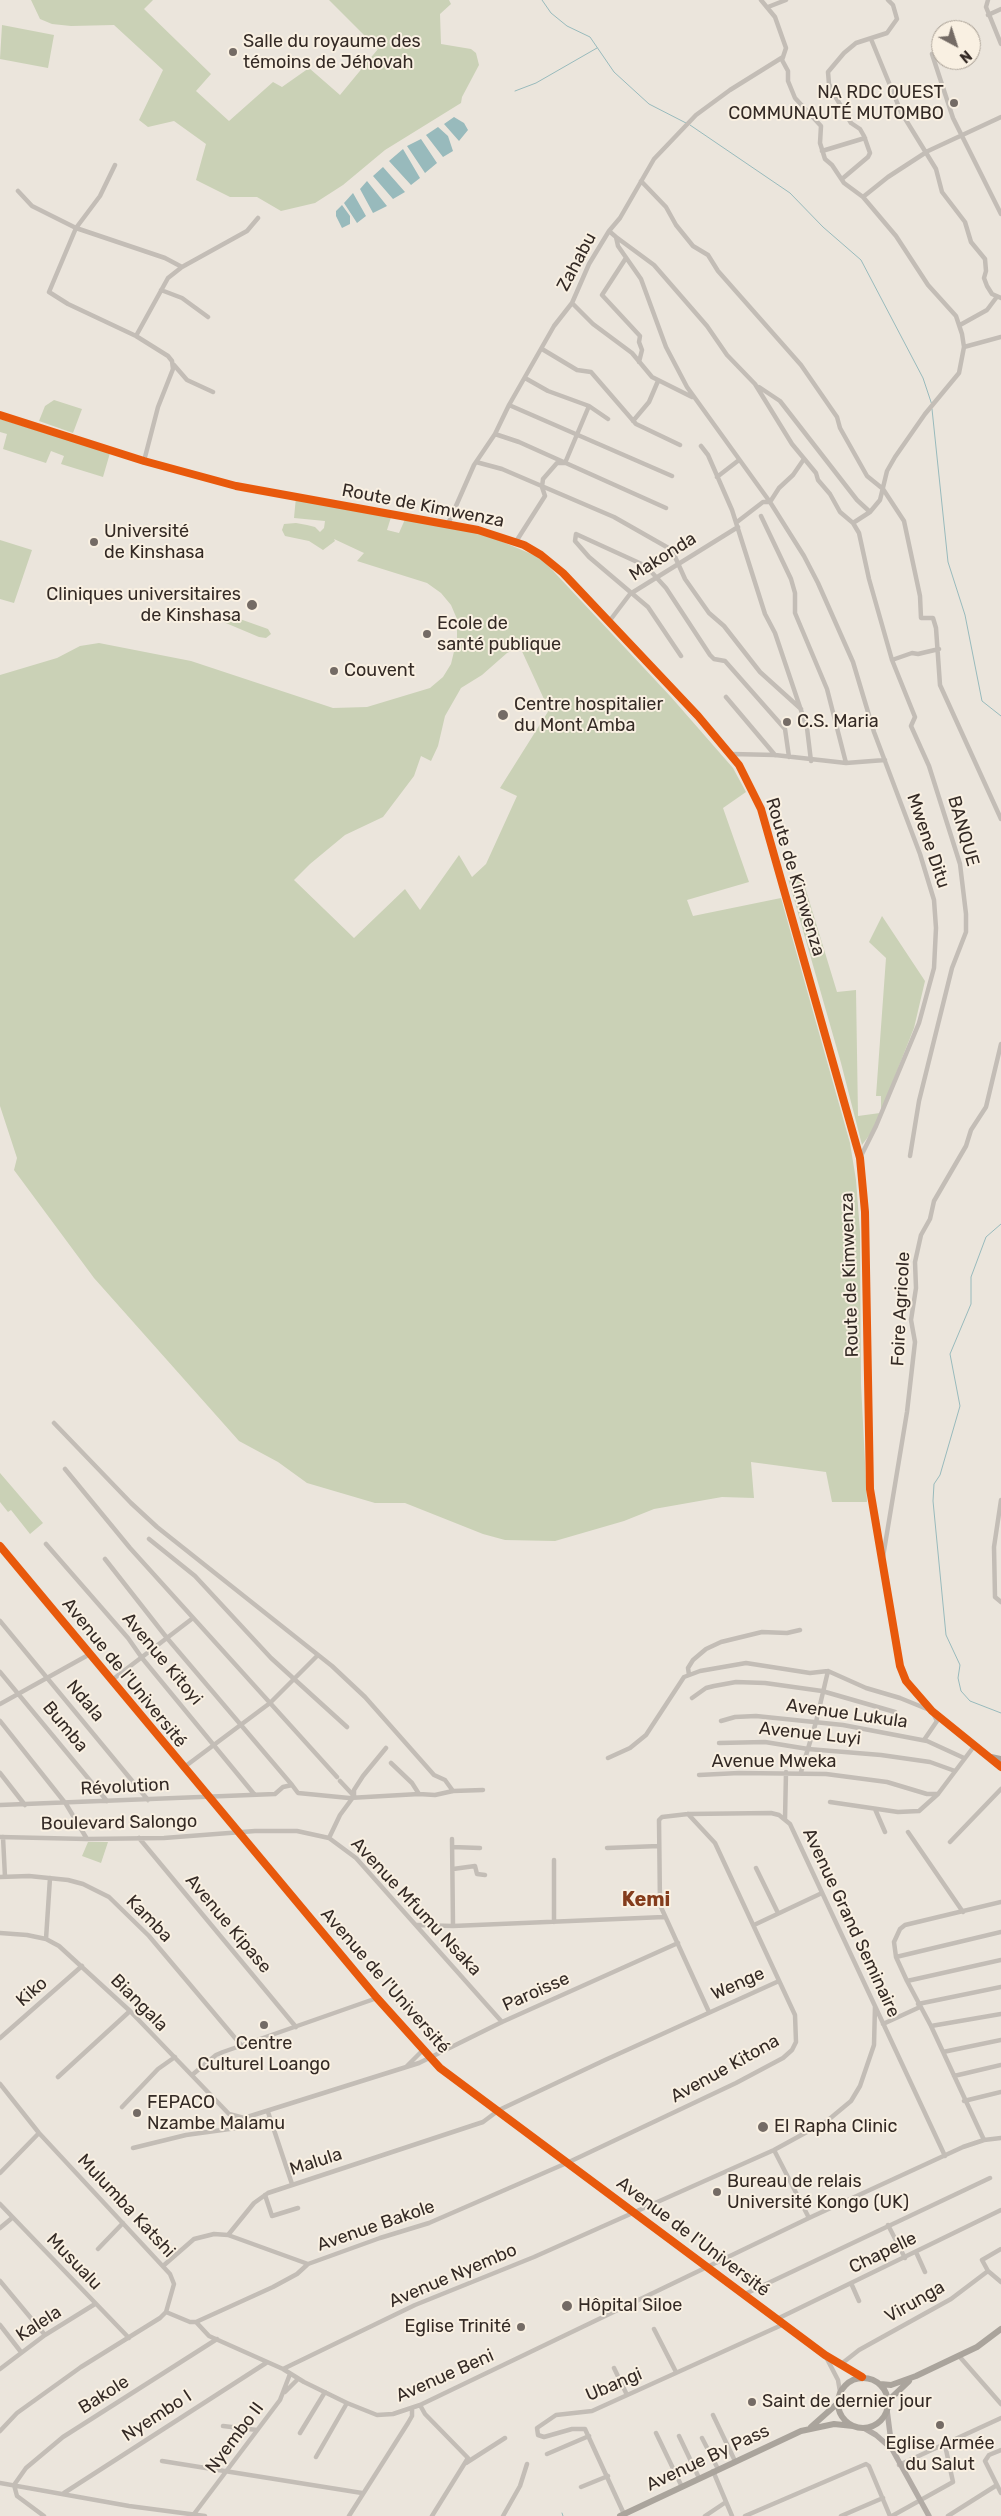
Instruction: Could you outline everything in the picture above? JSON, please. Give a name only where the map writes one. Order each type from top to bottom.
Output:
[{"type":"highway","points":[[991,1757],[1001,1759]]},
{"type":"highway","points":[[853,2426],[841,2416],[838,2403],[840,2392],[849,2382],[862,2378],[872,2379],[880,2384],[891,2385],[916,2376],[977,2347],[1001,2329]]},
{"type":"highway","points":[[888,2401],[900,2388],[916,2376]]},
{"type":"highway","points":[[809,2428],[834,2424],[864,2428],[880,2421],[887,2410],[888,2401],[880,2384]]},
{"type":"highway","points":[[809,2428],[838,2403]]},
{"type":"highway","name":"Avenue By Pass","points":[[625,2515],[699,2478],[809,2428]]},
{"type":"main road","points":[[887,2410],[892,2449],[899,2465],[929,2516]]},
{"type":"main road","points":[[864,2428],[876,2434],[892,2449]]},
{"type":"street","points":[[753,381],[792,444],[816,473],[817,479],[830,494],[840,512],[853,523],[870,512],[883,496],[887,471],[895,457],[925,414],[960,372],[964,347],[960,325],[953,312],[922,276],[896,236],[863,196],[842,179],[825,159],[822,151],[821,126],[795,98],[782,57],[786,48],[776,20],[768,7],[760,0]]},
{"type":"street","points":[[768,7],[786,0]]},
{"type":"street","points":[[842,179],[870,154],[860,129],[848,120],[829,84],[828,72],[844,53],[856,43],[887,33],[897,19],[893,5],[888,0]]},
{"type":"street","points":[[988,0],[986,7],[988,15],[1001,44]]},
{"type":"street","points":[[988,15],[1001,9]]},
{"type":"street","points":[[871,39],[900,110],[926,152],[940,180],[942,192],[966,222],[971,242],[985,259],[985,281],[990,292],[998,298],[987,310],[960,325]]},
{"type":"street","name":"Zahabu","points":[[448,524],[476,462],[495,434],[509,405],[542,349],[572,303],[589,264],[609,231],[620,218],[654,159],[687,123],[730,90],[782,57]]},
{"type":"street","points":[[937,70],[948,106],[1001,214]]},
{"type":"street","points":[[863,196],[888,176],[926,152],[1001,117]]},
{"type":"street","points":[[822,151],[865,138]]},
{"type":"street","points":[[115,165],[100,196],[76,228],[49,293],[136,336],[168,356],[188,380],[213,392]]},
{"type":"street","points":[[641,181],[666,207],[676,225],[693,246],[708,254],[718,271],[797,360],[837,417],[846,441],[867,476],[883,489],[906,525],[920,594],[921,618],[933,618],[939,649],[937,666],[940,685],[1001,819]]},
{"type":"street","points":[[18,191],[32,206],[76,228],[165,258],[182,266]]},
{"type":"street","points":[[136,336],[168,278],[182,266],[247,231],[258,218]]},
{"type":"street","points":[[609,231],[654,265],[707,326],[727,355],[753,381],[780,401],[857,500],[870,512]]},
{"type":"street","name":"Mwene Ditu","points":[[616,237],[618,246],[641,279],[666,347],[694,398],[770,502],[808,564],[835,620],[853,662],[885,760],[920,854],[934,900],[936,928],[934,968],[918,1026],[882,1112],[860,1158]]},
{"type":"street","points":[[626,258],[602,295],[641,338],[639,342],[642,350],[639,362]]},
{"type":"street","points":[[161,290],[182,298],[208,317]]},
{"type":"street","points":[[572,303],[593,324],[627,349],[652,377],[694,398]]},
{"type":"street","points":[[964,347],[1001,337]]},
{"type":"street","points":[[542,349],[577,370],[591,372],[633,421],[656,435],[680,445]]},
{"type":"street","points":[[144,461],[158,407],[174,365]]},
{"type":"street","points":[[525,378],[549,392],[589,406],[608,419]]},
{"type":"street","points":[[633,421],[649,402],[658,381]]},
{"type":"street","points":[[509,405],[627,454],[672,476]]},
{"type":"street","points":[[565,463],[575,434],[589,406]]},
{"type":"street","name":"Route de Kimwenza","points":[[0,415],[144,461],[236,486],[448,524],[509,539],[541,555],[560,571],[732,754],[748,781],[761,809],[860,1158],[866,1212],[870,1489],[900,1666],[906,1681],[932,1711],[1001,1767]]},
{"type":"street","points":[[495,434],[666,508]]},
{"type":"street","points":[[701,446],[708,455],[737,525],[746,560],[765,614],[775,633],[807,728],[811,761]]},
{"type":"street","name":"Makonda","points":[[611,620],[630,594],[737,525],[763,502],[770,502],[778,488],[793,474],[804,459]]},
{"type":"street","points":[[717,477],[739,460]]},
{"type":"street","points":[[476,462],[502,469],[637,529],[672,550],[679,561],[685,579],[709,613],[724,626],[760,672],[801,709]]},
{"type":"street","points":[[517,540],[546,496],[542,487],[543,479],[557,463],[565,463]]},
{"type":"street","points":[[761,516],[791,579],[795,593],[795,613],[829,696],[846,763]]},
{"type":"street","name":"BANQUE","points":[[853,523],[859,533],[869,579],[892,660],[915,717],[911,726],[929,766],[960,864],[966,914],[966,932],[952,968],[919,1101],[910,1156]]},
{"type":"street","points":[[681,656],[648,608],[590,557],[575,540],[576,534],[646,566],[657,578],[710,655],[714,659],[726,661],[785,729],[789,757]]},
{"type":"street","points":[[892,660],[912,653],[918,654],[939,649]]},
{"type":"street","points":[[726,697],[775,755]]},
{"type":"street","points":[[732,754],[775,755],[811,761],[846,763],[885,760]]},
{"type":"street","name":"Foire Agricole","points":[[882,1561],[913,1358],[915,1340],[911,1320],[916,1288],[915,1262],[921,1235],[930,1220],[934,1201],[966,1146],[972,1130],[985,1108],[1001,1044]]},
{"type":"street","points":[[54,1423],[131,1503],[157,1527],[332,1666],[365,1697],[431,1772],[445,1780],[453,1791]]},
{"type":"street","points":[[65,1469],[130,1548],[354,1796]]},
{"type":"street","points":[[1001,1500],[994,1547],[994,1597],[1001,1602]]},
{"type":"street","points":[[149,1539],[195,1576],[235,1621],[294,1679],[347,1727]]},
{"type":"street","name":"Avenue Kitoyi","points":[[46,1544],[128,1638],[142,1658],[254,1794]]},
{"type":"street","name":"Avenue de l'Université","points":[[0,1546],[238,1834],[377,1998],[440,2068],[710,2267],[826,2356],[862,2378]]},
{"type":"street","points":[[105,1559],[167,1638],[242,1724],[298,1794],[354,1796],[435,1795],[453,1791],[483,1790]]},
{"type":"street","points":[[112,1680],[193,1618]]},
{"type":"street","name":"Ndala","points":[[0,1621],[148,1800]]},
{"type":"street","points":[[689,1675],[688,1668],[693,1660],[721,1642],[762,1632],[786,1633],[800,1630]]},
{"type":"street","points":[[0,1704],[90,1654]]},
{"type":"street","points":[[183,1768],[270,1704],[317,1656]]},
{"type":"street","points":[[608,1758],[630,1748],[646,1735],[684,1677],[700,1671],[751,1663],[810,1673],[828,1671],[866,1688],[900,1698],[932,1711],[937,1721],[924,1740]]},
{"type":"street","points":[[801,1772],[816,1722],[828,1671]]},
{"type":"street","name":"Bumba","points":[[0,1672],[107,1801]]},
{"type":"street","points":[[692,1698],[706,1688],[736,1682],[765,1683],[822,1691],[895,1712]]},
{"type":"street","name":"Avenue Lukula","points":[[721,1721],[735,1717],[756,1716],[816,1722],[924,1740],[936,1743],[964,1758]]},
{"type":"street","points":[[0,1721],[66,1804],[87,1839]]},
{"type":"street","name":"Avenue Luyi","points":[[720,1743],[765,1742],[808,1749],[908,1758],[930,1762],[955,1771]]},
{"type":"street","points":[[830,1802],[898,1812],[919,1811],[938,1794],[975,1745]]},
{"type":"street","points":[[329,1838],[340,1815],[354,1796],[354,1790],[386,1748]]},
{"type":"street","points":[[391,1763],[412,1783],[419,1794]]},
{"type":"street","points":[[785,1819],[786,1772]]},
{"type":"street","name":"Avenue Mweka","points":[[699,1775],[801,1772],[887,1782],[927,1794],[938,1794]]},
{"type":"street","points":[[0,1773],[24,1805]]},
{"type":"street","name":"Révolution","points":[[0,1805],[66,1804],[275,1794],[283,1788],[292,1785]]},
{"type":"street","points":[[950,1842],[1001,1789]]},
{"type":"street","points":[[875,1809],[885,1832]]},
{"type":"street","name":"Avenue Grand Seminaire","points":[[659,1846],[660,1820],[662,1817],[688,1814],[771,1813],[785,1819],[790,1824],[945,2156]]},
{"type":"street","name":"Avenue Kitona","points":[[569,2162],[686,2107],[783,2058],[796,2042],[797,2024],[754,1925],[715,1843],[688,1814]]},
{"type":"street","name":"Avenue Mfumu Nsaka","points":[[238,1834],[297,1831],[329,1838],[356,1858],[502,2022]]},
{"type":"street","points":[[908,1832],[963,1912]]},
{"type":"street","name":"Boulevard Salongo","points":[[2,1837],[87,1839],[238,1834]]},
{"type":"street","points":[[2,1837],[3,1877]]},
{"type":"street","name":"Avenue Kipase","points":[[140,1838],[296,2027]]},
{"type":"street","points":[[452,1839],[453,1926]]},
{"type":"street","points":[[607,1848],[659,1846],[659,1894],[664,1917],[678,1942],[709,2012]]},
{"type":"street","points":[[452,1847],[480,1848]]},
{"type":"street","points":[[554,1860],[554,1922]]},
{"type":"street","points":[[453,1869],[475,1866],[477,1874],[485,1875]]},
{"type":"street","points":[[756,1868],[778,1913]]},
{"type":"street","name":"Kamba","points":[[3,1877],[50,1878],[83,1884],[108,1897],[149,1936],[241,2045]]},
{"type":"street","points":[[46,1939],[50,1878]]},
{"type":"street","points":[[754,1925],[822,1894]]},
{"type":"street","points":[[984,2140],[964,2101],[931,2026],[896,1957],[894,1942],[900,1929],[905,1925],[1001,1902]]},
{"type":"street","points":[[417,1925],[453,1926],[664,1917]]},
{"type":"street","name":"Biangala","points":[[0,1932],[46,1939],[59,1946],[130,2012],[229,2114],[244,2118]]},
{"type":"street","points":[[896,1957],[1001,1932]]},
{"type":"street","name":"Paroisse","points":[[244,2118],[419,2063],[502,2022],[678,1942]]},
{"type":"street","points":[[907,1981],[1001,1960]]},
{"type":"street","name":"Kiko","points":[[0,2038],[82,1966]]},
{"type":"street","name":"Wenge","points":[[499,2110],[779,1981]]},
{"type":"street","points":[[883,2024],[919,2005],[1001,1987]]},
{"type":"street","points":[[192,2075],[216,2055],[377,1998]]},
{"type":"street","name":"Avenue Nyembo","points":[[283,2369],[416,2305],[534,2257],[774,2150],[827,2121],[850,2101],[860,2086],[874,2045],[875,2006]]},
{"type":"street","points":[[58,2077],[130,2012]]},
{"type":"street","points":[[931,2026],[1001,2014]]},
{"type":"street","points":[[943,2052],[1001,2040]]},
{"type":"street","name":"Paroisse","points":[[406,2067],[423,2050]]},
{"type":"street","points":[[122,2107],[158,2069],[175,2057]]},
{"type":"street","points":[[954,2076],[1001,2065]]},
{"type":"street","name":"Mulumba Katshi","points":[[0,2084],[39,2133],[170,2274],[174,2284],[166,2312]]},
{"type":"street","points":[[964,2101],[1001,2092]]},
{"type":"street","name":"Malula","points":[[228,2235],[254,2204],[265,2195],[292,2184],[483,2122],[499,2110]]},
{"type":"street","points":[[268,2112],[292,2184]]},
{"type":"street","points":[[133,2148],[186,2135],[244,2127],[270,2120]]},
{"type":"street","points":[[0,2173],[39,2133]]},
{"type":"street","name":"Avenue Beni","points":[[166,2312],[190,2322],[196,2322],[208,2336],[283,2369],[298,2379],[347,2403],[377,2415],[393,2414],[420,2405],[809,2218],[945,2156],[984,2140],[1001,2138]]},
{"type":"street","points":[[774,2150],[809,2218]]},
{"type":"street","name":"Avenue Bakole","points":[[196,2322],[273,2287],[297,2274],[308,2264],[380,2238],[429,2223],[569,2162]]},
{"type":"street","points":[[745,2294],[990,2178]]},
{"type":"street","points":[[265,2195],[272,2216],[298,2208]]},
{"type":"street","name":"Musualu","points":[[0,2204],[129,2338]]},
{"type":"street","name":"Chapelle","points":[[777,2319],[1001,2210]]},
{"type":"street","points":[[0,2228],[12,2218]]},
{"type":"street","points":[[98,2249],[123,2223]]},
{"type":"street","points":[[888,2225],[905,2258]]},
{"type":"street","points":[[163,2266],[194,2239],[214,2234],[228,2235],[308,2264]]},
{"type":"street","points":[[1001,2249],[982,2260],[988,2270],[1001,2282]]},
{"type":"street","points":[[916,2252],[925,2272]]},
{"type":"street","name":"Virunga","points":[[840,2365],[859,2350],[951,2298],[988,2270]]},
{"type":"street","points":[[0,2281],[45,2335]]},
{"type":"street","points":[[852,2283],[859,2300]]},
{"type":"street","name":"Kalela","points":[[0,2369],[45,2335],[95,2304]]},
{"type":"street","points":[[0,2431],[18,2414],[73,2373],[166,2312]]},
{"type":"street","name":"Ubangi","points":[[589,2436],[581,2428],[544,2438],[537,2432],[537,2428],[556,2415],[592,2411],[784,2324]]},
{"type":"street","points":[[0,2325],[21,2352]]},
{"type":"street","points":[[654,2328],[676,2372]]},
{"type":"street","name":"Bakole","points":[[14,2485],[26,2468],[63,2437],[217,2339]]},
{"type":"street","points":[[826,2356],[838,2380],[840,2392]]},
{"type":"street","points":[[959,2356],[1001,2404]]},
{"type":"street","name":"Nyembo I","points":[[64,2493],[266,2363]]},
{"type":"street","points":[[614,2368],[627,2395]]},
{"type":"street","name":"Nyembo II","points":[[194,2514],[285,2393],[290,2374]]},
{"type":"street","points":[[285,2393],[298,2379]]},
{"type":"street","points":[[300,2433],[325,2392]]},
{"type":"street","points":[[316,2457],[347,2403]]},
{"type":"street","points":[[420,2405],[425,2414],[468,2458],[432,2516]]},
{"type":"street","points":[[349,2516],[408,2423],[412,2416],[412,2408]]},
{"type":"street","points":[[713,2415],[735,2461]]},
{"type":"street","points":[[899,2465],[1001,2418]]},
{"type":"street","points":[[223,2426],[257,2430]]},
{"type":"street","points":[[656,2433],[682,2487]]},
{"type":"street","points":[[547,2454],[589,2436],[625,2515]]},
{"type":"street","points":[[679,2436],[699,2478]]},
{"type":"street","points":[[466,2463],[505,2438]]},
{"type":"street","points":[[702,2438],[716,2470],[732,2516]]},
{"type":"street","points":[[745,2516],[866,2464],[869,2466],[891,2516],[953,2482],[945,2445]]},
{"type":"street","points":[[1001,2450],[986,2457],[985,2461],[1001,2493]]},
{"type":"street","points":[[162,2461],[362,2493]]},
{"type":"street","points":[[502,2516],[520,2486],[528,2464]]},
{"type":"street","points":[[581,2487],[608,2476]]},
{"type":"street","points":[[0,2483],[129,2506],[205,2516]]},
{"type":"street","points":[[948,2516],[997,2484]]},
{"type":"street","points":[[14,2485],[17,2496],[44,2516]]},
{"type":"street","points":[[841,2516],[883,2498]]},
{"type":"street","points":[[705,2516],[726,2502]]},
{"type":"green space","points":[[31,0],[153,0],[144,9],[211,74],[196,91],[229,121],[273,82],[282,87],[309,68],[340,95],[378,49],[329,0],[449,0],[451,4],[440,14],[441,44],[471,49],[476,53],[479,65],[462,97],[461,103],[385,150],[343,185],[315,203],[281,211],[257,197],[230,197],[196,180],[206,144],[174,121],[148,127],[139,120],[163,70],[114,25],[71,26],[52,24],[40,19]]},
{"type":"green space","points":[[2,25],[54,35],[48,68],[0,59]]},
{"type":"green space","points":[[54,400],[82,409],[73,433],[39,421],[45,406]]},
{"type":"green space","points":[[0,419],[110,453],[103,477],[61,464],[64,456],[51,451],[46,463],[3,449],[7,434],[0,432]]},
{"type":"green space","points":[[296,497],[392,514],[387,530],[399,533],[406,517],[479,532],[541,558],[671,697],[733,768],[746,792],[723,808],[749,882],[687,900],[693,916],[781,898],[850,1143],[856,1180],[860,1232],[861,1384],[867,1502],[832,1502],[826,1472],[751,1462],[754,1498],[722,1497],[654,1509],[624,1521],[555,1541],[505,1540],[483,1534],[405,1503],[375,1503],[307,1483],[278,1462],[239,1441],[94,1278],[14,1170],[17,1158],[0,1106],[0,675],[57,658],[80,646],[99,643],[191,661],[333,708],[367,707],[430,688],[443,677],[451,664],[457,639],[457,619],[451,605],[441,593],[427,583],[357,561],[364,553],[334,539],[335,541],[323,550],[309,541],[285,536],[282,530],[284,524],[296,523],[307,525],[315,527],[320,532],[324,528],[325,521],[294,518]],"holes":[[[520,647],[549,710],[500,788],[517,796],[486,864],[472,877],[459,855],[420,910],[405,889],[354,938],[294,880],[345,835],[383,817],[414,776],[421,756],[431,761],[438,746],[445,716],[461,688],[482,675],[507,653]]]},
{"type":"green space","points":[[0,540],[32,550],[14,603],[0,599]]},
{"type":"green space","points":[[237,618],[268,629],[271,634],[266,638],[259,637],[221,621]]},
{"type":"green space","points":[[801,874],[837,992],[856,990],[858,1116],[880,1113],[881,1110],[881,1096],[876,1096],[886,958],[869,942],[882,916],[925,981],[914,1028],[874,1129],[862,1145],[841,1063],[788,878]]},
{"type":"green space","points":[[0,1473],[43,1523],[30,1534],[11,1510],[8,1512],[0,1502]]},
{"type":"green space","points":[[88,1842],[108,1842],[101,1863],[82,1856]]},
{"type":"water","points":[[454,117],[464,123],[468,130],[459,141],[444,124]]},
{"type":"water","points":[[438,127],[448,136],[453,151],[443,157],[426,135]]},
{"type":"water","points":[[421,139],[437,163],[425,173],[407,146]]},
{"type":"water","points":[[403,149],[420,178],[411,185],[389,161]]},
{"type":"water","points":[[383,167],[405,192],[393,199],[373,176]]},
{"type":"water","points":[[367,181],[387,206],[373,213],[360,189]]},
{"type":"water","points":[[353,193],[366,216],[357,223],[344,203]]},
{"type":"water","points":[[342,205],[350,216],[350,224],[342,228],[336,216],[336,211]]},
{"type":"waterway","points":[[542,0],[551,13],[567,26],[590,37],[614,72],[649,104],[686,123]]},
{"type":"waterway","points":[[515,91],[536,83],[597,48]]},
{"type":"waterway","points":[[690,125],[790,193],[823,227],[861,260],[923,378],[932,405]]},
{"type":"waterway","points":[[932,409],[948,562],[965,615],[982,701],[1001,716]]},
{"type":"waterway","points":[[1001,1224],[986,1237],[971,1277],[971,1304],[950,1354],[960,1406],[940,1475],[934,1484],[933,1501],[946,1635],[960,1665],[958,1678],[961,1691],[970,1701],[1001,1713]]},
{"type":"cycle path","points":[[0,415],[144,461],[236,486],[478,530],[524,545],[541,555],[563,573],[698,716],[739,765],[761,809],[860,1158],[865,1212],[870,1489],[900,1666],[906,1681],[932,1711],[1001,1767]]},
{"type":"cycle path","points":[[0,1546],[377,1998],[440,2068],[825,2355],[862,2377]]},
{"type":"place","name":"Salle du royaume des témoins de Jéhovah","points":[[233,52]]},
{"type":"place","name":"NA RDC OUEST COMMUNAUTÉ MUTOMBO","points":[[954,103]]},
{"type":"place","name":"Université de Kinshasa","points":[[94,542]]},
{"type":"place","name":"Cliniques universitaires de Kinshasa","points":[[252,605]]},
{"type":"place","name":"Ecole de santé publique","points":[[427,634]]},
{"type":"place","name":"Couvent","points":[[334,671]]},
{"type":"place","name":"Centre hospitalier du Mont Amba","points":[[503,715]]},
{"type":"place","name":"C.S. Maria","points":[[787,722]]},
{"type":"place","name":"Centre Culturel Loango","points":[[264,2025]]},
{"type":"place","name":"FEPACO Nzambe Malamu","points":[[137,2113]]},
{"type":"place","name":"El Rapha Clinic","points":[[763,2127]]},
{"type":"place","name":"Bureau de relais Université Kongo (UK)","points":[[717,2192]]},
{"type":"place","name":"Hôpital Siloe","points":[[567,2306]]},
{"type":"place","name":"Eglise Trinité","points":[[521,2327]]},
{"type":"place","name":"Saint de dernier jour","points":[[752,2402]]},
{"type":"place","name":"Eglise Armée du Salut","points":[[940,2425]]},
{"type":"district","name":"Kemi","points":[[646,1900]]}]
